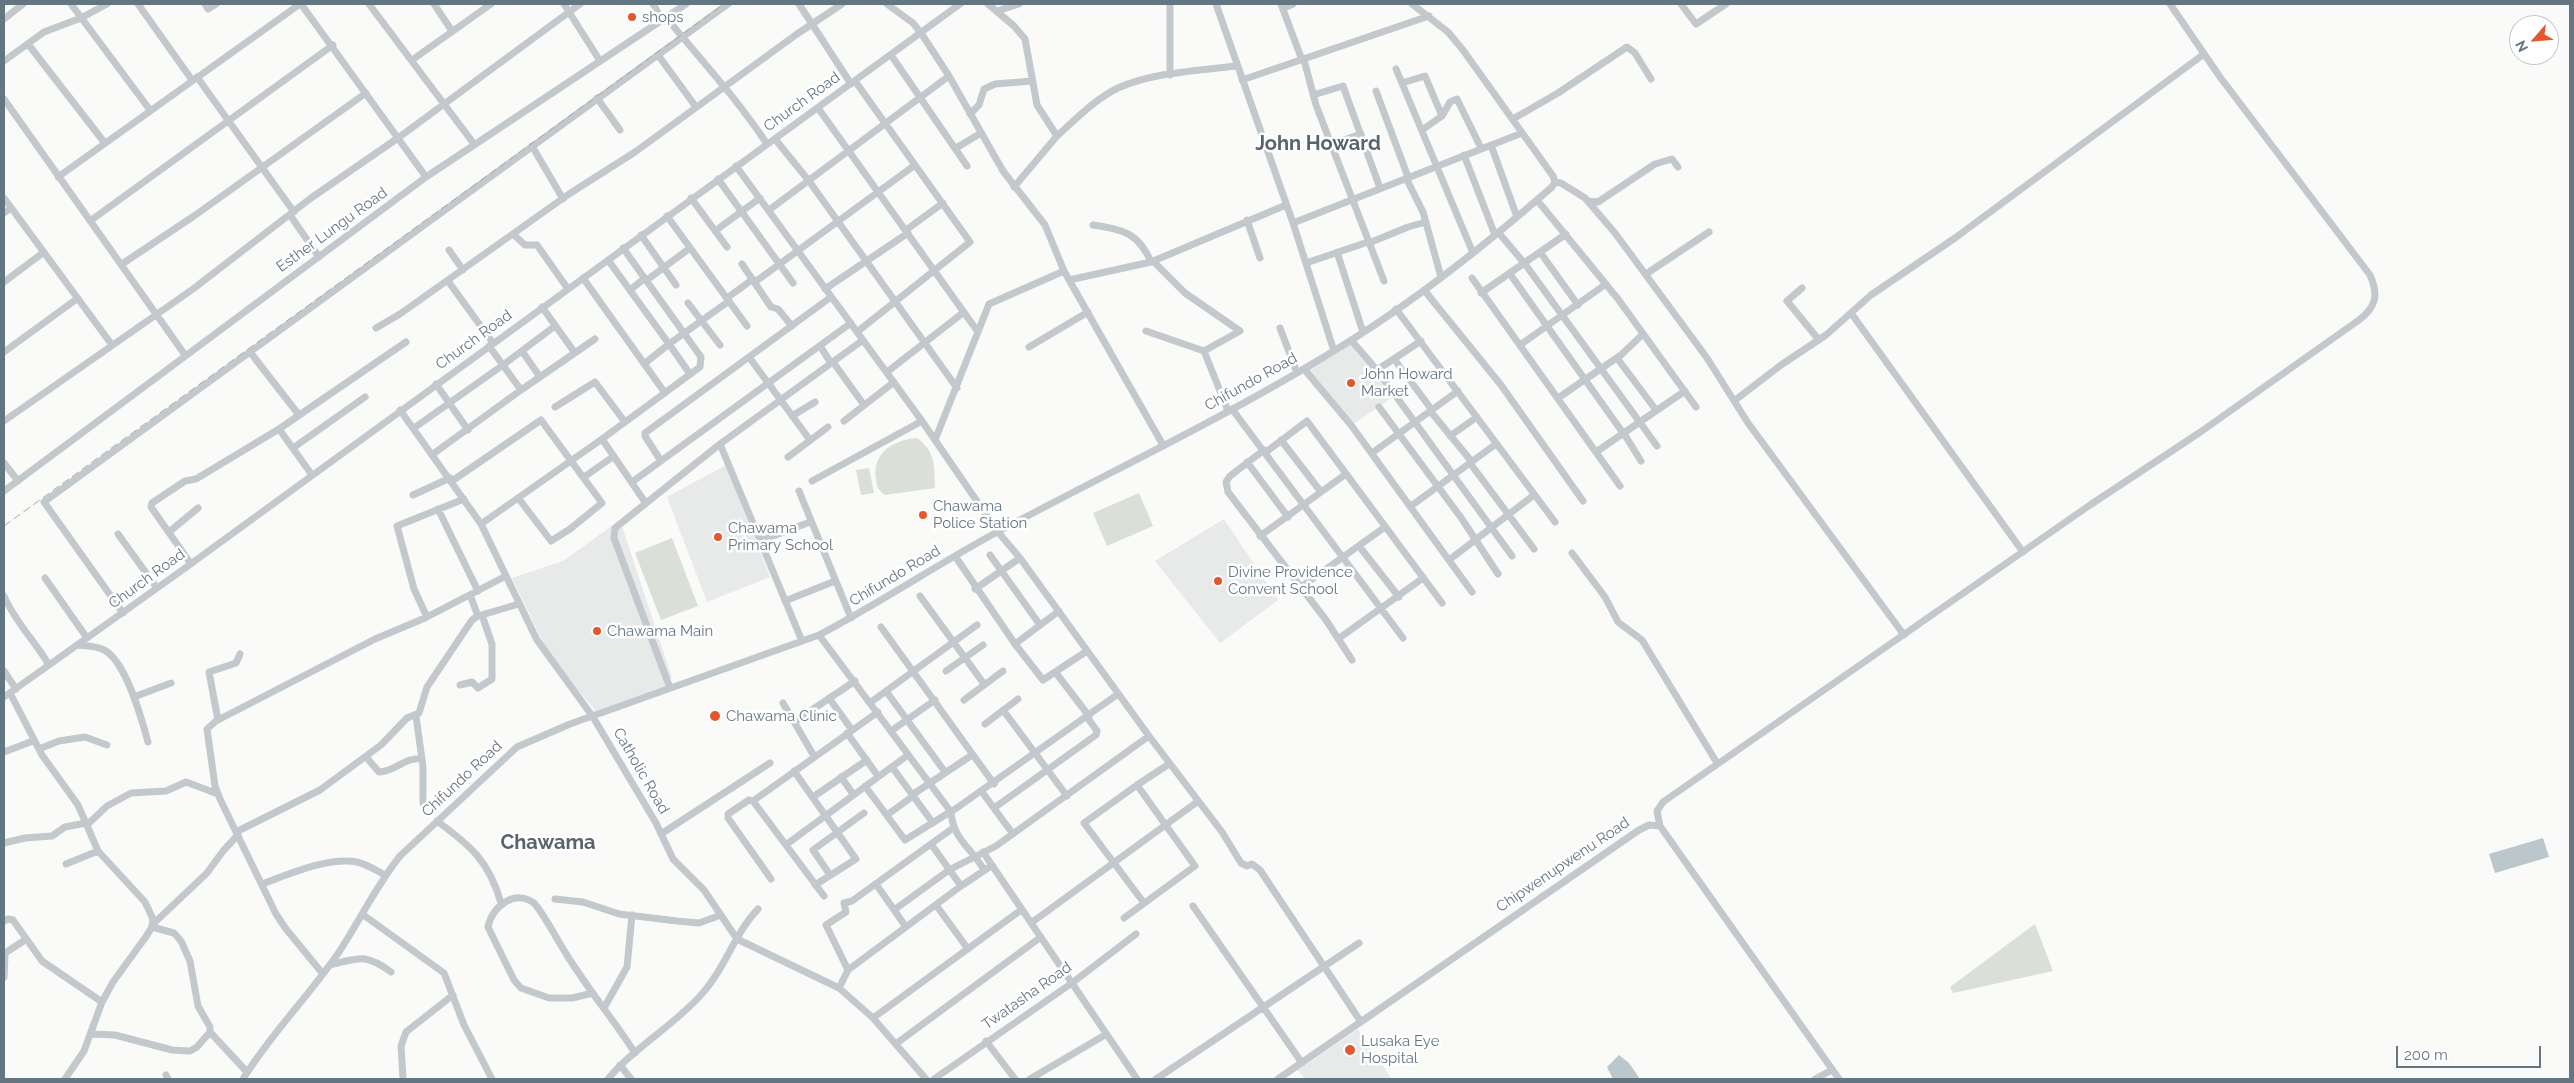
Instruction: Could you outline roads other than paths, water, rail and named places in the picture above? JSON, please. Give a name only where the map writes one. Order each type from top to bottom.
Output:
[{"type":"street","points":[[4,19],[23,4]]},
{"type":"street","points":[[71,4],[150,110]]},
{"type":"street","points":[[4,61],[44,32],[81,18],[107,4]]},
{"type":"street","points":[[138,4],[228,119],[262,167],[319,257]]},
{"type":"street","points":[[205,4],[208,9],[216,4]]},
{"type":"street","points":[[58,176],[301,4],[333,45],[426,177]]},
{"type":"street","points":[[369,4],[474,144]]},
{"type":"street","points":[[434,4],[452,31]]},
{"type":"street","points":[[412,60],[491,4]]},
{"type":"street","points":[[564,4],[600,61]]},
{"type":"street","points":[[4,421],[193,289],[292,214],[580,4]]},
{"type":"street","points":[[653,4],[663,21],[668,21],[704,60],[739,103],[767,144]]},
{"type":"street","name":"Esther Lungu Road","points":[[4,491],[426,177],[686,4]]},
{"type":"street","points":[[123,613],[44,502],[728,4]]},
{"type":"street","points":[[800,4],[853,82],[886,124],[970,242],[857,332]]},
{"type":"street","points":[[376,328],[448,281],[563,199],[635,152],[812,23],[842,4]]},
{"type":"street","points":[[887,4],[913,23],[921,33],[949,76],[1014,187],[1046,225],[1064,271],[1162,445]]},
{"type":"street","name":"Church Road","points":[[10,693],[191,564],[960,4]]},
{"type":"street","points":[[988,4],[1014,26],[1025,39],[1037,105],[1057,136]]},
{"type":"street","points":[[997,11],[1019,4]]},
{"type":"street","points":[[1170,4],[1170,75]]},
{"type":"street","points":[[1216,4],[1236,66],[1293,222],[1334,351]]},
{"type":"street","points":[[1293,4],[1283,6],[1303,60],[1313,95],[1384,281]]},
{"type":"street","points":[[1412,4],[1429,16],[1463,50],[1513,118],[1555,182],[1573,189],[1588,201],[1615,233],[1702,351],[1734,401],[1904,636]]},
{"type":"street","points":[[1681,4],[1696,24],[1726,4]]},
{"type":"street","points":[[1839,1079],[1660,826],[1657,816],[1659,806],[1717,763],[2199,433],[2370,312],[2375,304],[2374,285],[2370,275],[2204,54],[2170,4]]},
{"type":"street","points":[[1242,80],[1429,16]]},
{"type":"street","points":[[28,44],[104,142]]},
{"type":"street","points":[[90,221],[228,119],[333,45]]},
{"type":"street","points":[[1513,118],[1558,93],[1627,47],[1635,53],[1650,79]]},
{"type":"street","points":[[1734,401],[1780,365],[1819,340],[1871,295],[1971,227],[2204,54]]},
{"type":"street","points":[[658,55],[696,107]]},
{"type":"street","points":[[891,55],[967,166]]},
{"type":"street","points":[[1014,187],[1057,136],[1093,104],[1118,89],[1145,80],[1170,75],[1236,66]]},
{"type":"street","points":[[1396,69],[1473,252]]},
{"type":"street","points":[[769,210],[850,152],[949,76]]},
{"type":"street","points":[[1402,83],[1425,76],[1442,116]]},
{"type":"street","points":[[970,114],[979,105],[984,89],[995,84],[1032,81]]},
{"type":"street","points":[[1313,95],[1343,86],[1380,188]]},
{"type":"street","points":[[1376,91],[1407,177],[1426,222],[1441,277]]},
{"type":"street","points":[[122,264],[366,93]]},
{"type":"street","points":[[597,98],[620,130]]},
{"type":"street","points":[[4,99],[185,355]]},
{"type":"street","points":[[1422,130],[1442,116],[1450,102],[1458,99],[1481,148]]},
{"type":"street","points":[[818,108],[978,332]]},
{"type":"street","points":[[956,148],[981,133]]},
{"type":"street","points":[[1293,222],[1522,133]]},
{"type":"street","points":[[1332,144],[1361,134]]},
{"type":"street","points":[[775,139],[809,181],[957,388]]},
{"type":"street","points":[[1491,145],[1517,217]]},
{"type":"street","points":[[532,146],[563,199]]},
{"type":"street","points":[[1464,155],[1496,233],[1525,264],[1657,446]]},
{"type":"street","points":[[1588,201],[1598,202],[1655,164],[1672,159],[1678,167]]},
{"type":"street","points":[[644,364],[728,300],[799,251],[914,165]]},
{"type":"street","points":[[736,166],[887,372],[998,532],[1020,558],[1169,764],[1222,832],[1240,863],[1247,866],[1252,864],[1260,870],[1361,1022]]},
{"type":"street","points":[[718,179],[793,283]]},
{"type":"street","name":"Chifundo Road","points":[[243,1079],[264,1048],[330,965],[385,876],[400,856],[517,747],[537,737],[593,716],[819,635],[851,618],[998,532],[1230,410],[1334,351],[1441,277],[1517,217],[1555,182]]},
{"type":"street","points":[[4,198],[112,345]]},
{"type":"street","points":[[692,198],[726,246]]},
{"type":"street","points":[[715,230],[760,198]]},
{"type":"street","points":[[1537,200],[1606,284],[1696,407]]},
{"type":"street","points":[[825,289],[866,262],[943,204]]},
{"type":"street","points":[[1069,280],[1152,261],[1286,205]]},
{"type":"street","points":[[4,213],[10,208]]},
{"type":"street","points":[[667,216],[747,326]]},
{"type":"street","points":[[1247,220],[1260,258]]},
{"type":"street","points":[[1306,263],[1426,222]]},
{"type":"street","points":[[1093,224],[1121,229],[1131,234],[1146,250],[1152,261],[1185,293],[1240,331],[1204,351]]},
{"type":"street","points":[[1646,274],[1709,232]]},
{"type":"street","points":[[513,234],[524,245],[537,245],[568,289]]},
{"type":"street","points":[[1482,293],[1566,234]]},
{"type":"street","points":[[641,235],[676,284]]},
{"type":"street","points":[[481,524],[519,499],[700,367],[702,362],[685,332],[623,248]]},
{"type":"street","points":[[630,290],[690,248]]},
{"type":"street","points":[[448,250],[463,270]]},
{"type":"street","points":[[4,282],[44,252]]},
{"type":"street","points":[[1337,252],[1364,332]]},
{"type":"street","points":[[1540,252],[1578,304]]},
{"type":"street","points":[[608,260],[690,374]]},
{"type":"street","points":[[742,264],[771,307],[778,309],[792,326]]},
{"type":"street","points":[[935,440],[990,304],[1064,271]]},
{"type":"street","points":[[1510,274],[1623,432],[1641,461]]},
{"type":"street","points":[[583,278],[665,393]]},
{"type":"street","points":[[1472,278],[1620,486]]},
{"type":"street","points":[[448,281],[521,390]]},
{"type":"street","points":[[1520,345],[1606,284]]},
{"type":"street","points":[[1802,288],[1787,301],[1819,340]]},
{"type":"street","points":[[1424,290],[1501,385],[1583,501]]},
{"type":"street","points":[[661,461],[645,433],[831,297]]},
{"type":"street","points":[[4,352],[78,298]]},
{"type":"street","points":[[688,303],[720,345]]},
{"type":"street","points":[[542,307],[575,353]]},
{"type":"street","points":[[1396,309],[1555,522]]},
{"type":"street","points":[[887,372],[964,312]]},
{"type":"street","points":[[1029,347],[1088,312]]},
{"type":"street","points":[[1851,313],[2023,552]]},
{"type":"street","points":[[632,482],[851,323]]},
{"type":"street","points":[[414,428],[556,326]]},
{"type":"street","points":[[1280,328],[1296,373]]},
{"type":"street","points":[[1146,331],[1204,351],[1230,410],[1265,451],[1342,558],[1403,638]]},
{"type":"street","points":[[1558,398],[1617,358],[1643,334]]},
{"type":"street","points":[[433,454],[595,339]]},
{"type":"street","points":[[670,688],[614,538],[615,528],[645,502],[720,444],[863,340]]},
{"type":"street","points":[[1351,340],[1377,370],[1512,556]]},
{"type":"street","points":[[1377,370],[1421,341]]},
{"type":"street","points":[[191,564],[151,507],[152,504],[184,480],[196,479],[279,429],[406,342]]},
{"type":"street","points":[[820,346],[864,405]]},
{"type":"street","points":[[522,351],[540,377]]},
{"type":"street","points":[[250,352],[299,415]]},
{"type":"street","points":[[749,358],[810,440]]},
{"type":"street","points":[[1617,358],[1656,410]]},
{"type":"street","points":[[1394,359],[1534,549]]},
{"type":"street","points":[[1304,368],[1372,453],[1472,592]]},
{"type":"street","points":[[555,406],[595,382],[625,422]]},
{"type":"street","points":[[844,420],[894,382]]},
{"type":"street","points":[[436,384],[468,430]]},
{"type":"street","points":[[1372,453],[1415,424],[1458,391]]},
{"type":"street","points":[[1596,452],[1685,391]]},
{"type":"street","points":[[293,448],[365,397]]},
{"type":"street","points":[[792,416],[815,402]]},
{"type":"street","points":[[1379,407],[1476,540],[1498,574]]},
{"type":"street","name":"Catholic Road","points":[[400,410],[481,524],[519,604],[549,659],[593,716],[661,834],[673,859],[702,887],[737,939],[839,988],[873,1018],[926,1079]]},
{"type":"street","points":[[1450,436],[1476,416]]},
{"type":"street","points":[[413,495],[451,480],[538,420],[543,422],[602,503],[570,529],[551,541],[519,499]]},
{"type":"street","points":[[812,481],[922,421]]},
{"type":"street","points":[[1352,660],[1226,488],[1230,476],[1247,462],[1308,421],[1442,603]]},
{"type":"street","points":[[788,456],[828,427]]},
{"type":"street","points":[[279,429],[312,475]]},
{"type":"street","points":[[602,439],[645,502]]},
{"type":"street","points":[[1281,440],[1321,492]]},
{"type":"street","points":[[720,444],[802,641]]},
{"type":"street","points":[[1411,506],[1496,444]]},
{"type":"street","points":[[584,477],[614,456]]},
{"type":"street","points":[[1247,462],[1288,517]]},
{"type":"street","points":[[4,463],[18,481]]},
{"type":"street","points":[[1260,536],[1346,474]]},
{"type":"street","points":[[799,491],[810,522],[851,618]]},
{"type":"street","points":[[1449,560],[1534,495]]},
{"type":"street","points":[[427,617],[414,589],[397,529],[400,524],[464,499]]},
{"type":"street","points":[[169,532],[198,508]]},
{"type":"street","points":[[438,509],[478,591]]},
{"type":"street","points":[[760,541],[810,522]]},
{"type":"street","points":[[1300,588],[1385,527]]},
{"type":"street","points":[[118,534],[157,588]]},
{"type":"street","points":[[1359,546],[1399,597]]},
{"type":"street","points":[[1572,553],[1604,597],[1618,622],[1642,640],[1717,763]]},
{"type":"street","points":[[990,554],[1040,625]]},
{"type":"street","points":[[955,556],[975,589],[1042,679],[1056,673],[1087,651]]},
{"type":"street","points":[[975,589],[1020,558]]},
{"type":"street","points":[[323,974],[286,929],[218,794],[206,734],[210,725],[375,639],[427,617],[506,576]]},
{"type":"street","points":[[45,578],[87,638]]},
{"type":"street","points":[[1338,639],[1382,610],[1423,578]]},
{"type":"street","points":[[785,602],[835,582]]},
{"type":"street","points":[[460,684],[472,682],[478,688],[492,680],[492,644],[470,595]]},
{"type":"street","points":[[4,596],[13,616],[36,643],[50,665]]},
{"type":"street","points":[[920,596],[984,684]]},
{"type":"street","points":[[65,1079],[84,1051],[102,1002],[113,982],[152,926],[207,873],[237,834],[320,790],[381,745],[407,718],[416,716],[422,708],[427,688],[464,630],[480,615],[519,604]]},
{"type":"street","points":[[1015,644],[1059,611]]},
{"type":"street","points":[[871,702],[977,625]]},
{"type":"street","points":[[881,627],[994,784]]},
{"type":"street","points":[[819,635],[871,702],[928,783],[951,812],[953,828],[971,854],[975,855],[988,868],[1031,923],[1105,1035],[1137,1079]]},
{"type":"street","points":[[77,645],[98,648],[108,653],[122,671],[134,697],[148,742]]},
{"type":"street","points":[[946,671],[983,645]]},
{"type":"street","points":[[218,720],[210,672],[236,663],[240,654]]},
{"type":"street","points":[[4,671],[10,693],[38,750],[78,804],[98,851],[144,902],[153,919],[152,926]]},
{"type":"street","points":[[964,700],[1003,671]]},
{"type":"street","points":[[994,808],[1096,735],[1097,731],[1088,716],[1056,673]]},
{"type":"street","points":[[794,722],[855,681]]},
{"type":"street","points":[[134,697],[171,683]]},
{"type":"street","points":[[886,691],[945,772]]},
{"type":"street","points":[[866,786],[906,840],[994,784],[1118,694]]},
{"type":"street","points":[[829,698],[866,760],[878,776]]},
{"type":"street","points":[[985,724],[1018,699]]},
{"type":"street","points":[[892,731],[935,700]]},
{"type":"street","points":[[783,703],[814,756]]},
{"type":"street","points":[[1003,710],[1067,796]]},
{"type":"street","points":[[771,879],[727,816],[749,800],[754,800],[878,712]]},
{"type":"street","points":[[416,716],[422,758],[423,803]]},
{"type":"street","points":[[38,750],[59,741],[85,736],[107,745]]},
{"type":"street","points":[[894,910],[949,870],[1013,834],[1149,736]]},
{"type":"street","points":[[5,750],[33,740]]},
{"type":"street","points":[[787,844],[908,755]]},
{"type":"street","points":[[887,815],[928,783],[972,755]]},
{"type":"street","points":[[366,757],[380,772],[391,770],[410,758],[422,758]]},
{"type":"street","points":[[813,797],[866,760]]},
{"type":"street","points":[[661,834],[770,763]]},
{"type":"street","points":[[1144,903],[1084,823],[1136,785],[1169,764]]},
{"type":"street","points":[[892,766],[933,823]]},
{"type":"street","points":[[794,771],[856,858],[815,884]]},
{"type":"street","points":[[841,777],[853,794]]},
{"type":"street","points":[[4,843],[25,838],[52,836],[65,827],[86,824],[107,806],[131,793],[166,790],[186,782],[218,794]]},
{"type":"street","points":[[1124,918],[1195,866],[1136,785]]},
{"type":"street","points":[[982,792],[1013,834]]},
{"type":"street","points":[[754,800],[824,896]]},
{"type":"street","points":[[1031,923],[1198,802]]},
{"type":"street","points":[[830,875],[813,850],[864,813]]},
{"type":"street","points":[[437,821],[468,845],[481,858],[492,875],[501,903]]},
{"type":"street","name":"Chipwenupwenu Road","points":[[1278,1079],[1639,830],[1649,825],[1660,826]]},
{"type":"street","points":[[848,970],[826,925],[847,911],[844,903],[852,901],[953,828]]},
{"type":"street","points":[[931,844],[961,886]]},
{"type":"street","points":[[66,864],[98,851]]},
{"type":"street","points":[[983,852],[988,868]]},
{"type":"street","points":[[262,884],[312,867],[354,862],[364,864],[385,876]]},
{"type":"street","points":[[839,988],[848,970],[988,868]]},
{"type":"street","points":[[876,884],[906,927]]},
{"type":"street","points":[[593,993],[572,998],[546,998],[518,985],[488,926],[495,909],[501,903],[527,899],[535,904],[559,944],[635,1053]]},
{"type":"street","points":[[556,899],[583,902],[632,915],[699,923],[721,916]]},
{"type":"street","points":[[936,905],[968,949]]},
{"type":"street","points":[[1193,906],[1302,1063]]},
{"type":"street","points":[[608,1079],[620,1065],[681,1015],[703,993],[744,925],[758,909]]},
{"type":"street","points":[[873,1018],[1021,910]]},
{"type":"street","points":[[362,914],[436,965],[448,980],[464,1025],[490,1077],[481,1079]]},
{"type":"street","points":[[604,1008],[627,967],[632,915]]},
{"type":"street","points":[[4,921],[13,920],[25,940],[42,961],[102,1002]]},
{"type":"street","points":[[152,926],[174,933],[181,941],[190,961],[196,998],[210,1027],[210,1032],[248,1072]]},
{"type":"street","name":"Twatasha Road","points":[[934,1079],[1072,983],[1136,934]]},
{"type":"street","points":[[897,1044],[1041,937]]},
{"type":"street","points":[[4,976],[5,953],[25,940]]},
{"type":"street","points":[[1156,1079],[1360,943]]},
{"type":"street","points":[[330,965],[368,958],[375,960],[391,972]]},
{"type":"street","points":[[403,1079],[402,1039],[406,1032],[453,996]]},
{"type":"street","points":[[91,1034],[115,1036],[172,1050],[190,1050],[197,1047],[210,1032]]},
{"type":"street","points":[[1030,1079],[1105,1035]]},
{"type":"street","points":[[986,1041],[1015,1079]]},
{"type":"street","points":[[620,1065],[631,1079]]},
{"type":"street","points":[[1815,1079],[1832,1070]]},
{"type":"railway","points":[[4,526],[724,4]]},
{"type":"place","name":"shops","points":[[632,17]]},
{"type":"place","name":"John Howard Market","points":[[1351,383]]},
{"type":"place","name":"Chawama Police Station","points":[[923,515]]},
{"type":"place","name":"Chawama Primary School","points":[[718,537]]},
{"type":"place","name":"Divine Providence Convent School","points":[[1218,581]]},
{"type":"place","name":"Chawama Main","points":[[597,631]]},
{"type":"place","name":"Chawama Clinic","points":[[715,716]]},
{"type":"place","name":"Lusaka Eye Hospital","points":[[1350,1050]]},
{"type":"district","name":"John Howard","points":[[1318,144]]},
{"type":"district","name":"Chawama","points":[[548,843]]}]
